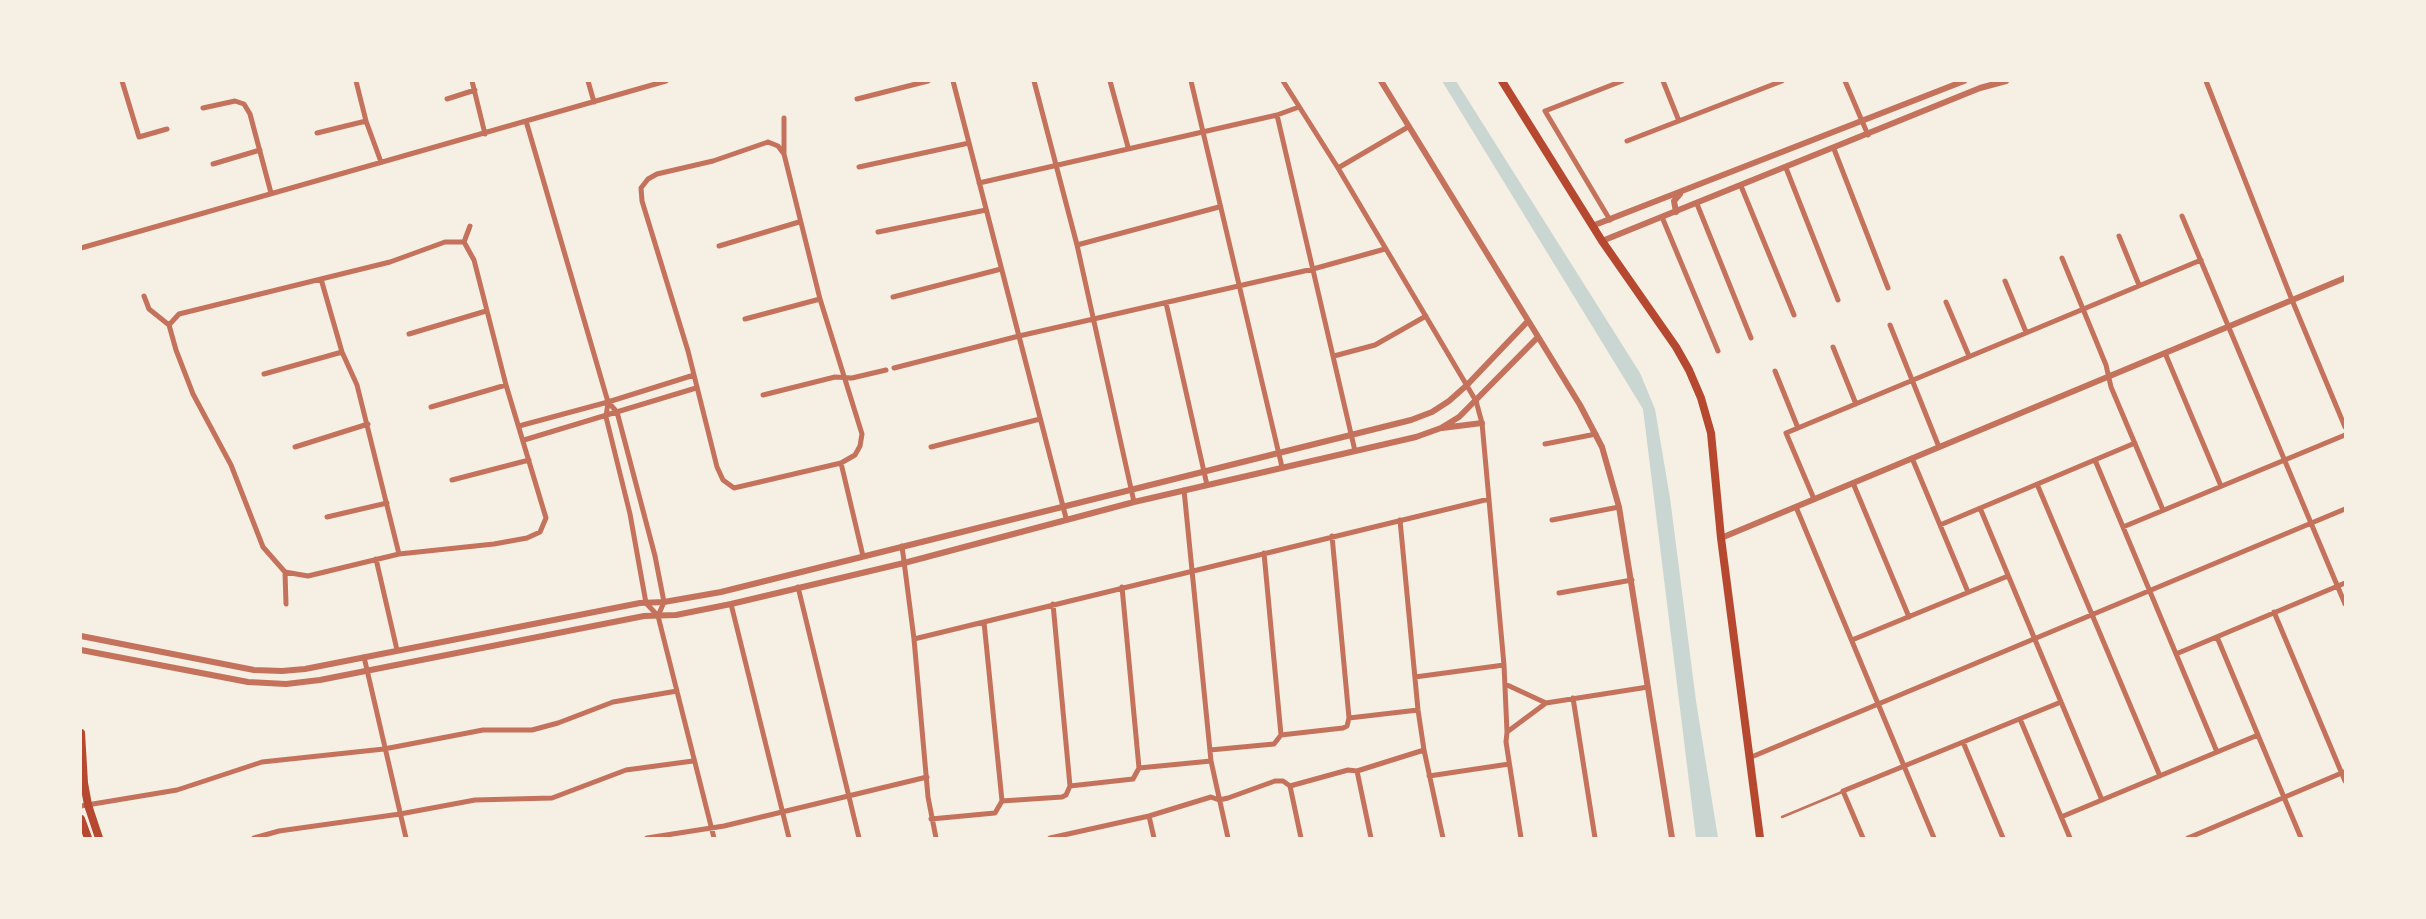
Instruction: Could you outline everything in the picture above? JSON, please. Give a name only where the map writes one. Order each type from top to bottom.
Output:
[{"type":"main road","points":[[1502,81],[1592,226],[1676,347],[1696,384],[1711,433],[1722,538],[1760,838]]},
{"type":"main road","points":[[81,733],[85,805],[99,838]]},
{"type":"main road","points":[[81,819],[88,838]]},
{"type":"street","points":[[122,81],[138,136],[167,129]]},
{"type":"street","points":[[356,81],[366,121],[381,162]]},
{"type":"street","points":[[472,81],[485,134]]},
{"type":"street","points":[[588,81],[594,102]]},
{"type":"street","points":[[81,248],[666,81]]},
{"type":"street","points":[[857,99],[928,81]]},
{"type":"street","points":[[953,81],[1066,518]]},
{"type":"street","points":[[1034,81],[1077,246],[1134,502]]},
{"type":"street","points":[[1110,81],[1128,147]]},
{"type":"street","points":[[1191,81],[1204,131],[1219,207],[1282,467]]},
{"type":"street","points":[[1283,81],[1338,168],[1476,401],[1482,423],[1504,664],[1506,742],[1521,838]]},
{"type":"street","points":[[1381,81],[1596,434],[1610,471],[1619,507],[1672,838]]},
{"type":"street","points":[[1610,220],[1545,111],[1622,81]]},
{"type":"street","points":[[1663,81],[1679,121]]},
{"type":"street","points":[[1628,141],[1782,81]]},
{"type":"street","points":[[1846,81],[1868,135]]},
{"type":"street","points":[[1592,226],[1684,192],[1964,81]]},
{"type":"street","points":[[1602,241],[1834,149],[1980,88],[2006,81]]},
{"type":"street","points":[[2206,81],[2292,300],[2345,427]]},
{"type":"street","points":[[447,100],[475,90]]},
{"type":"street","points":[[203,108],[235,101],[244,104],[250,114],[271,193]]},
{"type":"street","points":[[979,183],[1128,147],[1277,115],[1299,107]]},
{"type":"street","points":[[1277,115],[1355,451]]},
{"type":"street","points":[[784,118],[784,154],[799,222],[820,299],[862,434],[860,446],[855,455],[841,463],[734,488],[723,480],[717,467],[694,375],[642,201],[642,188],[648,179],[657,174],[713,161],[756,144],[768,142],[778,146],[784,154]]},
{"type":"street","points":[[317,133],[366,121]]},
{"type":"street","points":[[526,122],[608,402],[606,417],[630,514],[646,603],[658,616],[678,691],[693,761],[714,838]]},
{"type":"street","points":[[1338,168],[1408,127]]},
{"type":"street","points":[[859,167],[969,143]]},
{"type":"street","points":[[1834,149],[1888,288]]},
{"type":"street","points":[[213,164],[260,150]]},
{"type":"street","points":[[1786,168],[1838,300]]},
{"type":"street","points":[[1742,186],[1794,315]]},
{"type":"street","points":[[1676,212],[1674,202],[1677,195],[1684,192]]},
{"type":"street","points":[[1697,204],[1751,338]]},
{"type":"street","points":[[1077,246],[1219,207]]},
{"type":"street","points":[[878,232],[986,210]]},
{"type":"street","points":[[2182,216],[2345,604]]},
{"type":"street","points":[[1662,218],[1718,351]]},
{"type":"street","points":[[719,246],[799,222]]},
{"type":"street","points":[[144,296],[149,309],[169,325],[176,350],[194,394],[231,465],[263,547],[285,572],[308,576],[399,554],[494,544],[527,538],[540,532],[546,518],[506,385],[474,260],[464,242],[470,226]]},
{"type":"street","points":[[2119,236],[2139,285]]},
{"type":"street","points":[[169,325],[179,314],[390,262],[445,242],[464,242]]},
{"type":"street","points":[[894,368],[1019,336],[1313,269],[1385,249]]},
{"type":"street","points":[[2062,258],[2163,510]]},
{"type":"street","points":[[1814,499],[1786,433],[2201,260]]},
{"type":"street","points":[[892,297],[1002,269]]},
{"type":"street","points":[[1722,538],[2345,278]]},
{"type":"street","points":[[320,279],[342,352],[357,385],[399,554]]},
{"type":"street","points":[[2005,281],[2026,332]]},
{"type":"street","points":[[746,319],[820,299]]},
{"type":"street","points":[[1946,302],[1969,356]]},
{"type":"street","points":[[1166,303],[1207,485]]},
{"type":"street","points":[[409,334],[486,311]]},
{"type":"street","points":[[1334,356],[1375,345],[1426,316]]},
{"type":"street","points":[[81,636],[254,670],[305,669],[646,603],[664,602],[721,592],[1130,488],[1385,428],[1432,412],[1467,385],[1528,321]]},
{"type":"street","points":[[1890,325],[1939,447]]},
{"type":"street","points":[[81,650],[248,682],[286,684],[366,671],[644,616],[676,615],[731,604],[904,563],[1066,518],[1282,467],[1416,438],[1441,428],[1459,417],[1538,337]]},
{"type":"street","points":[[1833,347],[1856,404]]},
{"type":"street","points":[[264,374],[342,352]]},
{"type":"street","points":[[2165,353],[2222,486]]},
{"type":"street","points":[[763,395],[835,377],[844,378],[886,370]]},
{"type":"street","points":[[1775,372],[1798,428]]},
{"type":"street","points":[[519,426],[608,402],[694,375]]},
{"type":"street","points":[[431,407],[506,385]]},
{"type":"street","points":[[524,440],[606,417],[696,388]]},
{"type":"street","points":[[608,402],[617,412],[656,556],[664,602],[658,616]]},
{"type":"street","points":[[931,447],[1040,419]]},
{"type":"street","points":[[1441,428],[1482,423]]},
{"type":"street","points":[[295,447],[368,424]]},
{"type":"street","points":[[1545,444],[1596,434]]},
{"type":"street","points":[[2123,527],[2345,434]]},
{"type":"street","points":[[1940,525],[2135,443]]},
{"type":"street","points":[[1912,458],[1968,592]]},
{"type":"street","points":[[452,480],[529,460]]},
{"type":"street","points":[[2095,460],[2217,752]]},
{"type":"street","points":[[841,463],[863,556]]},
{"type":"street","points":[[1853,483],[1909,617]]},
{"type":"street","points":[[2038,484],[2160,776]]},
{"type":"street","points":[[1184,490],[1211,761],[1228,838]]},
{"type":"street","points":[[914,638],[1489,499]]},
{"type":"street","points":[[327,517],[387,503]]},
{"type":"street","points":[[1552,520],[1619,507]]},
{"type":"street","points":[[1796,507],[1934,838]]},
{"type":"street","points":[[1980,508],[2102,800]]},
{"type":"street","points":[[1749,758],[2345,509]]},
{"type":"street","points":[[1400,520],[1418,710],[1429,776],[1443,838]]},
{"type":"street","points":[[1281,735],[1347,726],[1349,718],[1332,536]]},
{"type":"street","points":[[902,546],[914,638],[927,777],[936,838]]},
{"type":"street","points":[[1210,750],[1274,744],[1281,735],[1264,553]]},
{"type":"street","points":[[376,559],[397,650]]},
{"type":"street","points":[[285,572],[286,604]]},
{"type":"street","points":[[1852,640],[2008,576]]},
{"type":"street","points":[[1559,593],[1632,580]]},
{"type":"street","points":[[2176,654],[2345,583]]},
{"type":"street","points":[[798,587],[859,838]]},
{"type":"street","points":[[1070,786],[1133,779],[1139,768],[1122,588]]},
{"type":"street","points":[[731,604],[789,838]]},
{"type":"street","points":[[1002,801],[1062,797],[1066,795],[1070,786],[1053,604]]},
{"type":"street","points":[[2274,612],[2345,781]]},
{"type":"street","points":[[932,819],[995,813],[1002,801],[984,622]]},
{"type":"street","points":[[2217,637],[2301,838]]},
{"type":"street","points":[[364,657],[406,838]]},
{"type":"street","points":[[1415,677],[1504,664]]},
{"type":"street","points":[[305,669],[307,682]]},
{"type":"street","points":[[1505,684],[1546,703]]},
{"type":"street","points":[[1507,732],[1546,703],[1648,687]]},
{"type":"street","points":[[85,805],[177,790],[262,762],[384,749],[483,730],[532,730],[558,723],[613,702],[678,691]]},
{"type":"street","points":[[1573,698],[1595,838]]},
{"type":"street","points":[[1863,838],[1843,791],[2061,702]]},
{"type":"street","points":[[1349,718],[1418,710]]},
{"type":"street","points":[[2020,719],[2070,838]]},
{"type":"street","points":[[2061,817],[2258,735]]},
{"type":"street","points":[[1963,742],[2003,838]]},
{"type":"street","points":[[1290,786],[1348,770],[1357,771],[1424,750]]},
{"type":"street","points":[[254,838],[279,831],[400,814],[475,800],[552,798],[626,770],[693,761]]},
{"type":"street","points":[[1139,768],[1211,761]]},
{"type":"street","points":[[1429,776],[1509,764]]},
{"type":"street","points":[[1357,771],[1371,838]]},
{"type":"street","points":[[2188,838],[2343,773]]},
{"type":"street","points":[[647,838],[712,828],[927,777]]},
{"type":"street","points":[[1050,838],[1071,832],[1083,835],[1211,797],[1219,800],[1276,781],[1283,781],[1290,786],[1301,838]]},
{"type":"street","points":[[1149,816],[1154,838]]},
{"type":"lane","points":[[1782,817],[1843,791]]},
{"type":"shaded area","points":[[1442,81],[1456,81],[1640,373],[1655,409],[1670,498],[1696,701],[1718,838],[1696,838],[1643,409]]}]
